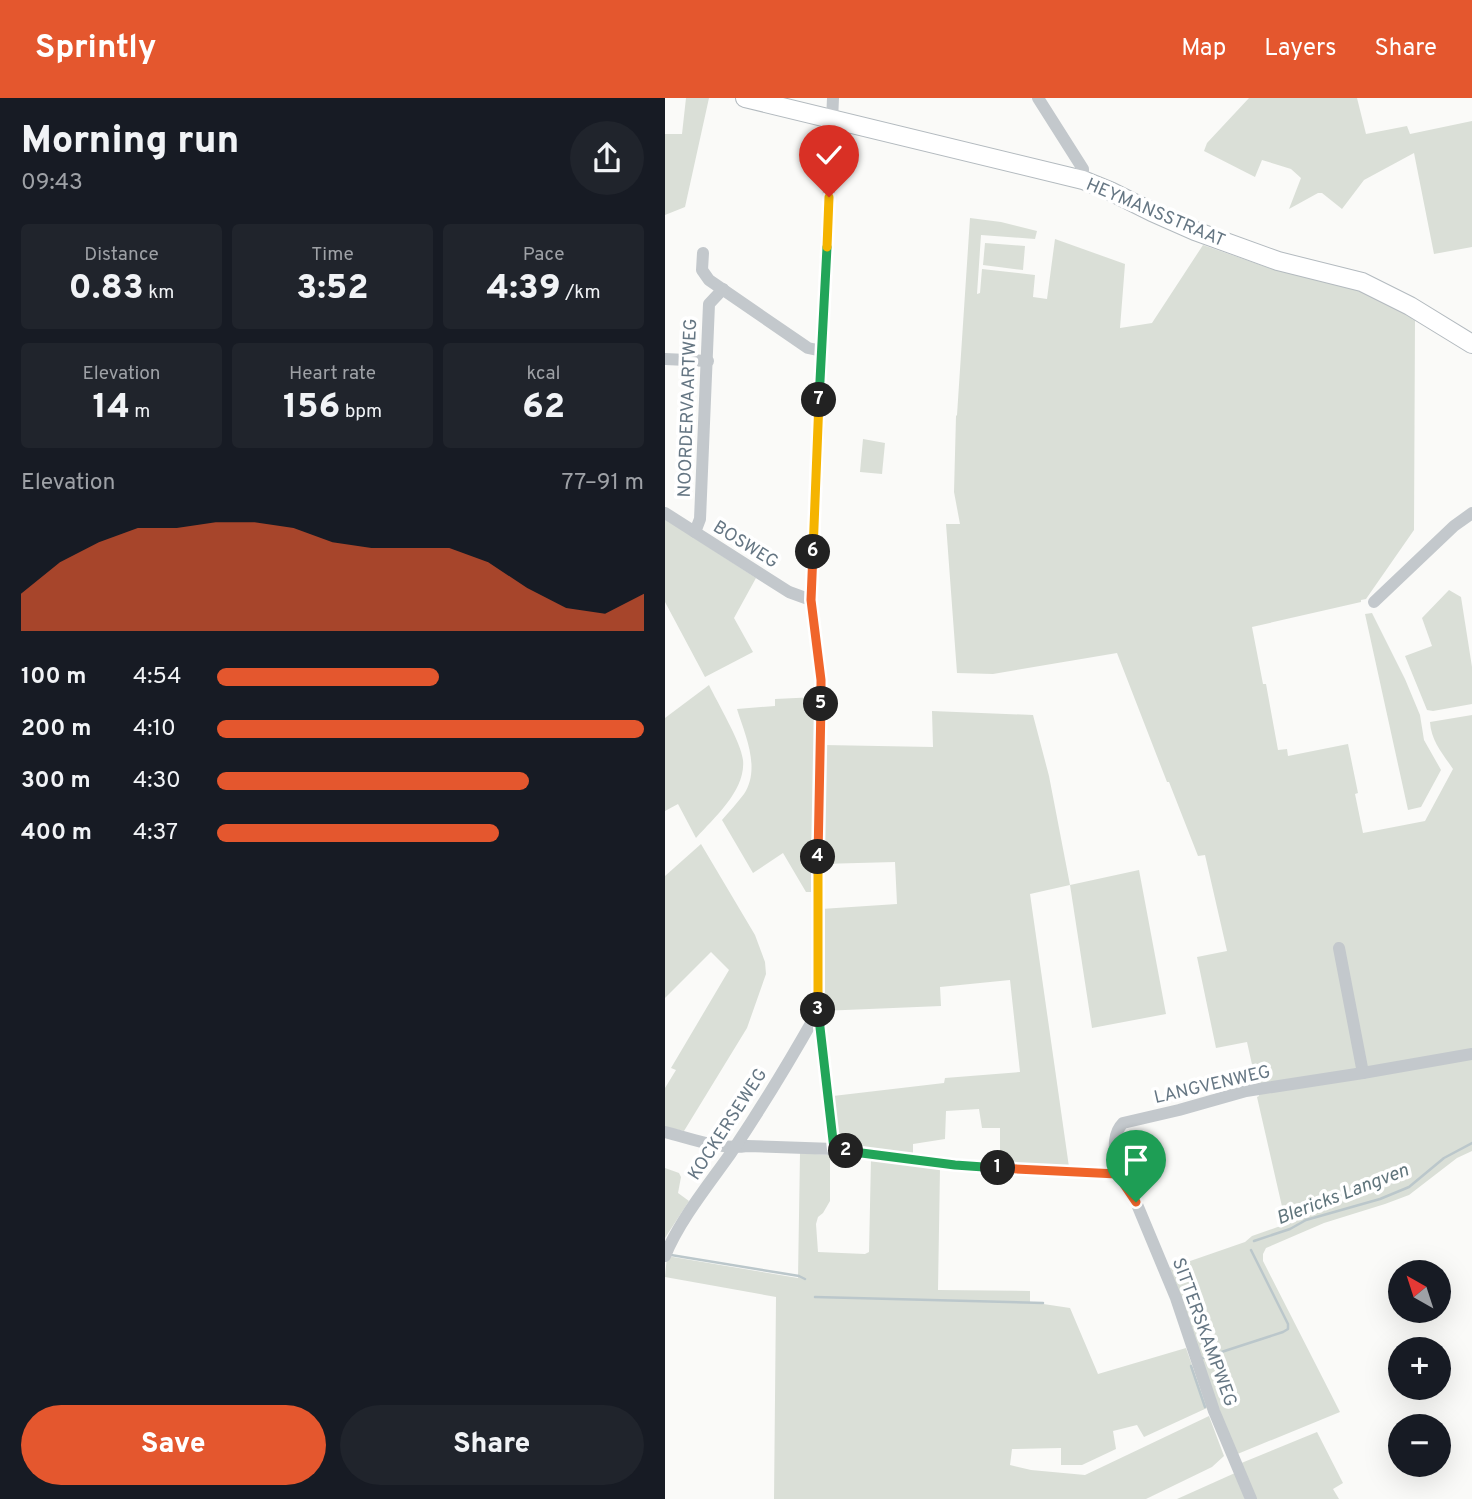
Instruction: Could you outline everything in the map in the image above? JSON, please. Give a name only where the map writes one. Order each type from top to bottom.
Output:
[{"type":"street","name":"HEYMANSSTRAAT","points":[[745,98],[1083,180],[1195,231],[1278,261],[1362,282],[1410,306],[1472,344]]},
{"type":"street","name":"KOCKERSEWEG","points":[[833,98],[811,600],[821,680],[818,1011],[834,1149]]},
{"type":"street","points":[[1038,98],[1083,169],[1083,180]]},
{"type":"street","points":[[703,253],[702,270],[709,279],[808,348],[822,351]]},
{"type":"street","name":"NOORDERVAARTWEG","points":[[695,532],[701,519],[709,304],[723,289]]},
{"type":"street","points":[[665,359],[708,361]]},
{"type":"street","name":"BOSWEG","points":[[665,513],[789,592],[811,600]]},
{"type":"street","points":[[1374,602],[1454,526],[1472,513]]},
{"type":"street","points":[[1339,948],[1363,1073]]},
{"type":"street","name":"KOCKERSEWEG","points":[[665,1256],[818,1011]]},
{"type":"street","name":"LANGVENWEG","points":[[1117,1174],[1114,1136],[1123,1123],[1246,1090],[1472,1054]]},
{"type":"street","points":[[665,1132],[734,1148],[747,1146],[834,1149],[955,1165],[1117,1174]]},
{"type":"street","name":"SITTERSKAMPWEG","points":[[1117,1174],[1136,1202],[1176,1298],[1214,1411],[1251,1499]]},
{"type":"shaded area","points":[[686,98],[709,98],[685,207],[665,215],[665,134],[682,134]]},
{"type":"shaded area","points":[[1249,98],[1357,98],[1366,134],[1407,126],[1410,134],[1472,121],[1472,247],[1434,254],[1414,153],[1364,180],[1342,209],[1322,193],[1318,193],[1289,209],[1301,178],[1291,169],[1262,160],[1255,177],[1204,151],[1207,143]]},
{"type":"shaded area","points":[[970,218],[1037,231],[1035,239],[981,235],[977,294],[980,293],[982,269],[1035,275],[1033,297],[1047,299],[1055,239],[1125,264],[1120,328],[1152,323],[1203,245],[1275,270],[1276,267],[1370,293],[1416,319],[1412,319],[1415,320],[1414,530],[1366,599],[1361,602],[1252,627],[1278,750],[1287,749],[1288,756],[1348,744],[1363,833],[1425,821],[1453,769],[1435,741],[1430,722],[1472,715],[1472,1151],[1457,1158],[1409,1195],[1324,1223],[1266,1248],[1263,1261],[1340,1412],[1235,1455],[1170,1268],[1245,1242],[1252,1236],[1286,1224],[1247,1042],[1216,1048],[1197,957],[1227,951],[1205,855],[1198,856],[1117,653],[993,674],[957,673],[946,524],[960,524],[954,492],[956,416]]},
{"type":"shaded area","points":[[985,243],[1025,246],[1023,270],[983,265]]},
{"type":"shaded area","points":[[863,439],[885,443],[882,474],[860,472]]},
{"type":"shaded area","points":[[665,519],[756,578],[734,618],[753,652],[705,677],[665,602]]},
{"type":"shaded area","points":[[1449,590],[1461,597],[1472,667],[1472,704],[1433,711],[1427,710],[1405,656],[1432,646],[1422,618]]},
{"type":"shaded area","points":[[1372,613],[1405,679],[1420,715],[1424,740],[1441,770],[1421,807],[1408,810],[1365,614]]},
{"type":"shaded area","points":[[709,685],[738,743],[743,771],[728,802],[696,838],[678,804],[665,811],[665,718]]},
{"type":"shaded area","points":[[817,697],[812,892],[806,892],[783,853],[753,873],[722,820],[744,794],[751,773],[750,752],[737,709],[775,706],[775,699]]},
{"type":"shaded area","points":[[932,711],[1033,715],[1049,776],[1070,885],[1030,894],[1069,1167],[1000,1164],[1000,1128],[982,1128],[979,1109],[946,1111],[945,1139],[913,1144],[913,1155],[873,1152],[852,1147],[844,1144],[837,1135],[833,1096],[944,1083],[945,1078],[1020,1072],[1010,980],[940,987],[941,1006],[821,1011],[821,909],[897,904],[895,862],[821,864],[824,745],[933,747]]},
{"type":"shaded area","points":[[701,844],[755,935],[765,962],[766,974],[747,1028],[684,1131],[665,1127],[665,1088],[676,1070],[671,1068],[729,970],[711,952],[665,998],[665,876]]},
{"type":"shaded area","points":[[1139,870],[1166,1014],[1092,1028],[1070,885]]},
{"type":"shaded area","points":[[800,1153],[830,1155],[830,1201],[816,1224],[818,1252],[869,1252],[871,1159],[940,1168],[938,1290],[1030,1291],[1030,1302],[1070,1308],[1098,1374],[1186,1348],[1207,1408],[1144,1437],[1137,1425],[1113,1431],[1116,1449],[1082,1465],[1061,1465],[1061,1448],[1012,1449],[1010,1465],[1031,1470],[1085,1475],[1209,1416],[1224,1456],[1212,1467],[1146,1499],[774,1499],[776,1297],[665,1277],[667,1256],[798,1278]]},
{"type":"shaded area","points":[[665,1168],[679,1173],[681,1177],[678,1193],[689,1201],[665,1238]]},
{"type":"shaded area","points":[[1317,1432],[1343,1483],[1333,1489],[1339,1499],[1254,1499],[1239,1464]]},
{"type":"shaded area","points":[[1235,1473],[1245,1499],[1177,1499]]},
{"type":"waterway","name":"Blericks Langven","points":[[1254,1241],[1290,1229],[1306,1220],[1380,1199],[1409,1187],[1444,1158],[1472,1143]]},
{"type":"waterway","name":"Blericks Langven","points":[[1203,1358],[1288,1329],[1288,1324],[1251,1250]]},
{"type":"waterway","name":"Blericks Langven","points":[[671,1255],[805,1279]]},
{"type":"waterway","name":"Blericks Langven","points":[[815,1297],[1043,1303]]},
{"type":"waterway","points":[[1191,1366],[1205,1407]]},
{"type":"route","points":[[829,197],[811,600],[821,680],[818,1011],[834,1149],[955,1165],[1117,1174],[1136,1202]]}]
